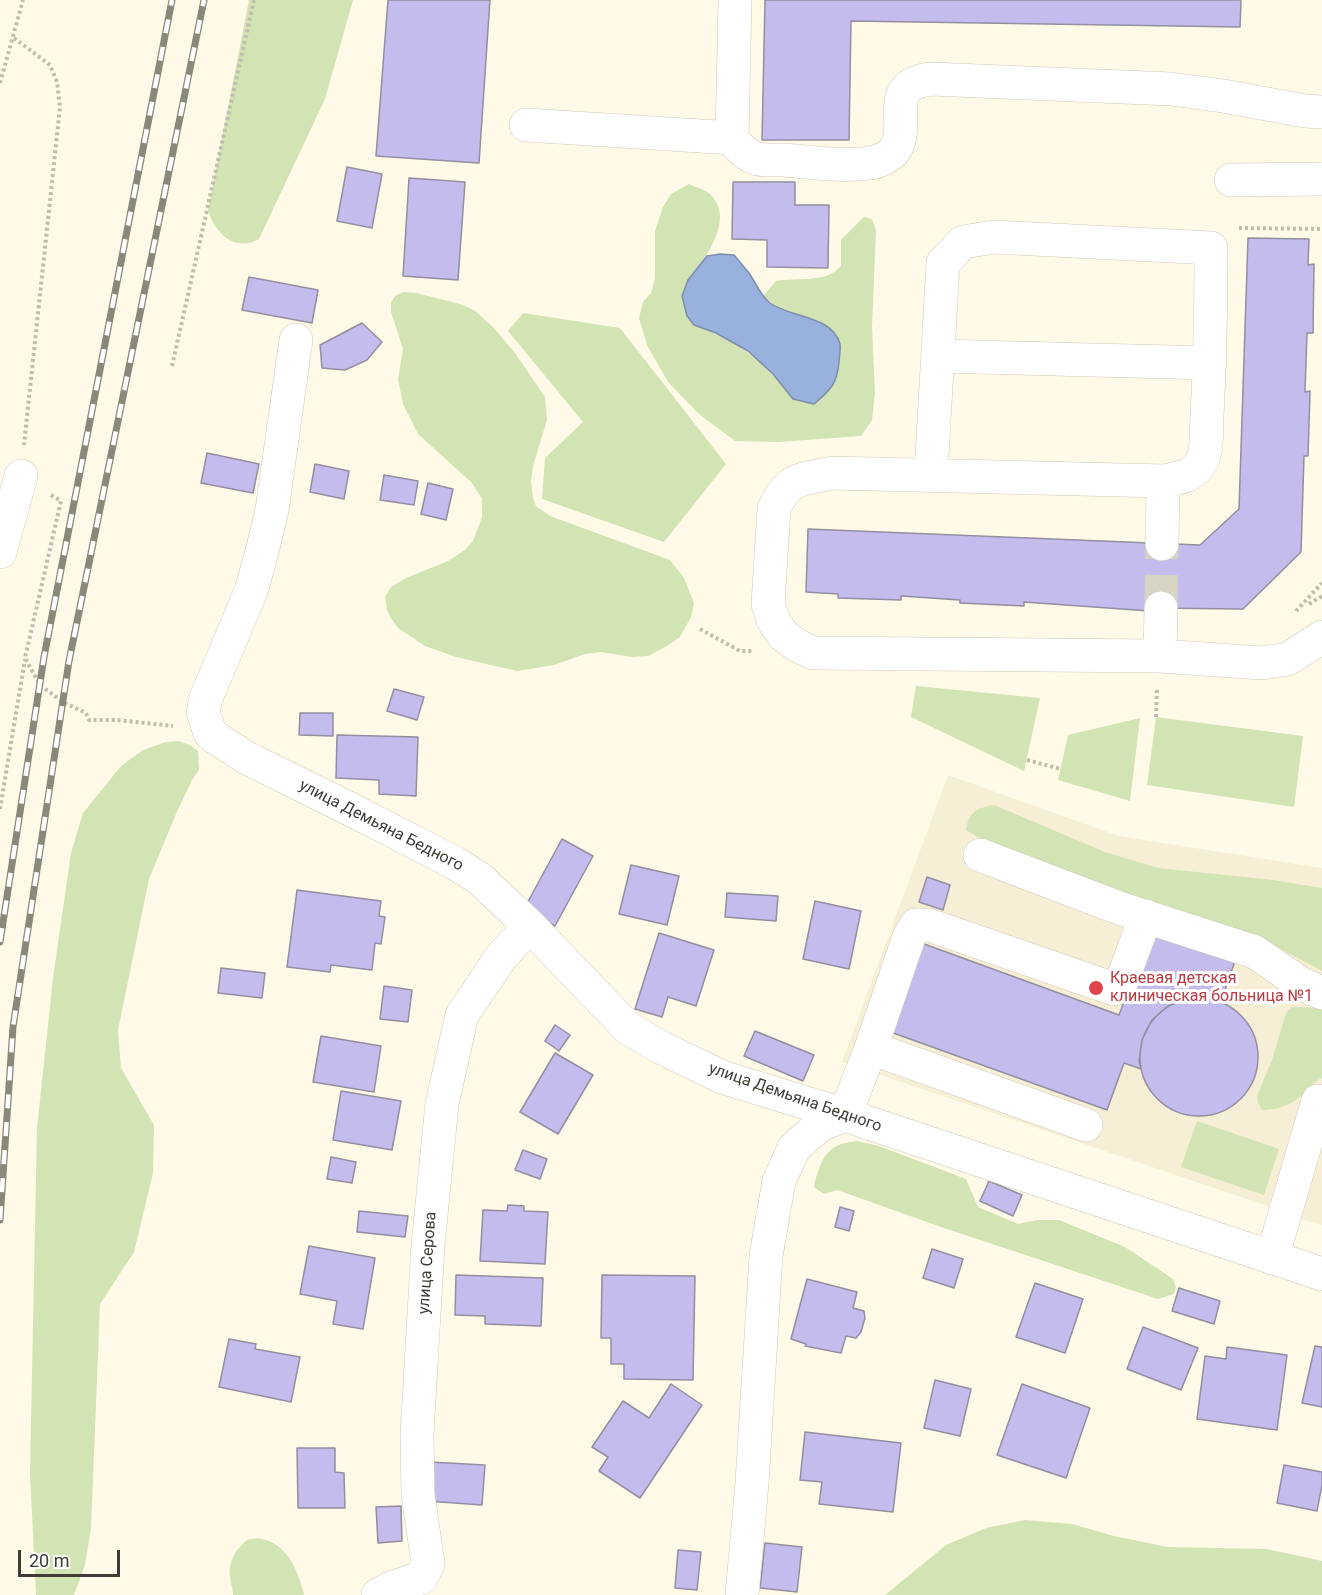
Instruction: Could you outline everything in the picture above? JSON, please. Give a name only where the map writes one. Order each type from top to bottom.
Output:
[{"type":"street","points":[[735,0],[732,138],[737,146],[756,159],[843,164],[872,163],[889,156],[898,143],[902,95],[909,85],[920,80],[931,79],[1171,89],[1322,112]]},
{"type":"street","points":[[526,125],[732,138]]},
{"type":"street","points":[[1231,180],[1322,179]]},
{"type":"street","points":[[930,474],[943,263],[963,242],[994,237],[1211,248],[1210,363],[1206,442],[1202,462],[1193,474],[1163,481],[832,473],[797,481],[787,486],[774,509],[768,604],[773,620],[783,635],[813,653],[1160,656],[1262,663],[1288,659],[1322,637]]},
{"type":"street","points":[[208,729],[203,712],[206,698],[251,591],[272,510],[296,340]]},
{"type":"street","points":[[938,356],[1210,363]]},
{"type":"street","points":[[0,552],[21,476]]},
{"type":"street","points":[[1162,544],[1163,481]]},
{"type":"street","points":[[1160,656],[1161,608]]},
{"type":"street","name":"улица Демьяна Бедного","points":[[208,729],[247,758],[352,810],[479,878],[530,926],[628,1028],[722,1077],[845,1115],[1322,1274]]},
{"type":"street","points":[[980,855],[1146,916],[1255,952],[1300,983],[1322,993]]},
{"type":"street","points":[[742,1595],[752,1483],[766,1256],[779,1181],[794,1148],[820,1125],[845,1115],[909,937],[916,926],[929,925],[1114,989],[1120,986],[1146,916]]},
{"type":"street","name":"улица Серова","points":[[378,1595],[421,1578],[428,1564],[418,1494],[417,1434],[428,1245],[442,1104],[462,1015],[502,956],[530,926]]},
{"type":"street","points":[[871,1048],[1086,1125]]},
{"type":"street","points":[[1272,1258],[1318,1101]]},
{"type":"path","points":[[0,83],[23,0]]},
{"type":"path","points":[[172,366],[254,0]]},
{"type":"path","points":[[0,809],[25,658],[61,501],[21,476],[60,107],[57,82],[50,65],[14,38]]},
{"type":"path","points":[[1211,248],[1212,235],[1219,228],[1322,229]]},
{"type":"path","points":[[1293,614],[1322,583]]},
{"type":"path","points":[[700,629],[740,651]]},
{"type":"path","points":[[25,658],[40,685],[63,702],[86,713],[89,720],[117,720],[165,727],[208,729]]},
{"type":"path","points":[[1155,717],[1157,697]]},
{"type":"path","points":[[1027,760],[1061,769]]},
{"type":"shaded area","name":"Краевая детская клиническая больница №1","points":[[948,775],[1119,836],[1322,868],[1322,1225],[1298,1219],[1285,1212],[842,1062]]},
{"type":"green space","points":[[249,0],[353,0],[325,99],[259,239],[250,243],[242,243],[234,242],[220,233],[208,210]]},
{"type":"green space","points":[[689,184],[710,194],[717,204],[720,215],[715,239],[688,280],[694,325],[725,339],[750,354],[771,373],[793,399],[813,319],[781,310],[763,296],[776,281],[819,278],[835,272],[841,266],[841,240],[864,217],[872,219],[876,231],[872,327],[875,393],[872,420],[861,436],[778,442],[735,441],[699,414],[668,382],[647,345],[639,318],[643,302],[651,293],[655,278],[655,231],[663,207],[671,194]]},
{"type":"green space","points":[[403,292],[460,304],[474,310],[493,327],[515,353],[545,397],[547,420],[533,466],[531,481],[536,506],[550,516],[670,560],[684,578],[694,603],[691,617],[680,637],[648,656],[632,657],[601,652],[585,654],[554,665],[517,671],[456,657],[425,646],[398,628],[387,610],[385,597],[391,587],[406,578],[448,561],[465,550],[473,541],[482,517],[482,499],[472,483],[418,434],[403,404],[398,379],[403,349],[391,312],[391,303],[395,296]]},
{"type":"green space","points":[[523,313],[620,328],[726,464],[664,542],[542,499],[545,458],[583,422],[508,331]]},
{"type":"green space","points":[[916,686],[1040,698],[1024,771],[911,717]]},
{"type":"green space","points":[[1156,717],[1303,736],[1294,807],[1147,785]]},
{"type":"green space","points":[[1140,718],[1130,801],[1058,780],[1068,735]]},
{"type":"green space","points":[[178,741],[198,751],[199,770],[176,814],[149,879],[118,1030],[121,1068],[154,1125],[153,1173],[134,1252],[100,1304],[91,1529],[85,1565],[74,1595],[36,1595],[30,1473],[37,1128],[53,978],[71,853],[83,813],[121,766],[143,750],[166,742]]},
{"type":"green space","points":[[994,805],[1105,852],[1158,868],[1273,880],[1322,888],[1322,971],[1266,941],[999,850],[966,830],[974,812]]},
{"type":"green space","points":[[1292,1007],[1322,1008],[1322,1078],[1289,1104],[1262,1110],[1257,1096],[1272,1060],[1286,1013]]},
{"type":"green space","points":[[1197,1121],[1279,1149],[1264,1195],[1181,1167]]},
{"type":"green space","points":[[857,1141],[879,1146],[966,1179],[978,1207],[1018,1224],[1037,1220],[1059,1220],[1125,1247],[1173,1279],[1176,1287],[1174,1294],[1158,1299],[837,1190],[824,1194],[815,1188],[820,1167],[827,1154],[838,1145]]},
{"type":"green space","points":[[1025,1520],[1072,1524],[1114,1536],[1168,1547],[1267,1549],[1322,1561],[1322,1595],[885,1595],[946,1545],[986,1528]]},
{"type":"green space","points":[[249,1539],[261,1539],[272,1543],[286,1554],[296,1569],[304,1595],[233,1595],[230,1565],[237,1550]]},
{"type":"water","points":[[734,255],[770,303],[778,308],[820,322],[836,335],[840,346],[836,376],[828,391],[814,404],[793,399],[773,374],[748,351],[716,333],[694,325],[687,316],[682,296],[688,280],[707,256]]},
{"type":"building","points":[[388,0],[490,0],[479,163],[376,156]]},
{"type":"building","points":[[765,0],[1241,0],[1240,27],[851,21],[849,140],[762,140]]},
{"type":"building","points":[[347,167],[382,174],[372,228],[337,221]]},
{"type":"building","points":[[409,178],[465,182],[458,280],[403,276]]},
{"type":"building","points":[[733,182],[795,182],[795,205],[829,205],[828,268],[767,267],[767,240],[732,239]]},
{"type":"building","points":[[1248,238],[1309,239],[1308,265],[1314,264],[1313,333],[1307,333],[1305,392],[1310,391],[1308,456],[1304,456],[1301,552],[1243,609],[1150,608],[1150,611],[1024,602],[1024,606],[960,603],[960,600],[901,596],[901,600],[838,598],[838,594],[806,592],[808,529],[1200,545],[1239,509]]},
{"type":"building","points":[[249,277],[318,290],[312,323],[242,310]]},
{"type":"building","points":[[362,323],[382,342],[367,360],[345,370],[322,368],[320,345]]},
{"type":"building","points":[[207,453],[259,464],[253,493],[201,483]]},
{"type":"building","points":[[315,464],[349,471],[344,499],[310,492]]},
{"type":"building","points":[[384,475],[418,481],[414,505],[380,500]]},
{"type":"building","points":[[428,483],[453,489],[446,520],[421,514]]},
{"type":"building","points":[[394,689],[424,697],[417,720],[387,711]]},
{"type":"building","points":[[300,713],[333,713],[333,736],[299,735]]},
{"type":"building","points":[[337,735],[418,737],[416,796],[379,794],[379,780],[336,778]]},
{"type":"building","points":[[562,839],[593,856],[555,926],[524,909]]},
{"type":"building","points":[[631,865],[679,876],[667,925],[619,914]]},
{"type":"building","points":[[927,877],[950,885],[943,910],[919,902]]},
{"type":"building","points":[[297,890],[381,901],[379,916],[385,917],[381,944],[375,943],[372,970],[331,965],[330,972],[287,967]]},
{"type":"building","points":[[727,893],[778,896],[776,921],[725,917]]},
{"type":"building","points":[[815,901],[861,911],[849,969],[803,959]]},
{"type":"building","points":[[1150,931],[1235,961],[1221,1002],[1200,997],[1189,998],[1168,1006],[1152,1020],[1142,1040],[1139,1061],[1141,1069],[1124,1063],[1107,1110],[885,1030],[916,941],[1119,1015]]},
{"type":"building","points":[[659,933],[714,950],[696,1006],[668,997],[662,1017],[635,1009]]},
{"type":"building","points":[[221,968],[265,973],[262,998],[218,993]]},
{"type":"building","points":[[384,986],[412,990],[408,1022],[380,1019]]},
{"type":"building","points":[[1199,998],[1222,1002],[1241,1015],[1254,1034],[1258,1057],[1254,1080],[1241,1099],[1222,1112],[1199,1116],[1176,1112],[1157,1099],[1144,1080],[1140,1057],[1144,1034],[1157,1015],[1176,1002]]},
{"type":"building","points":[[555,1025],[570,1035],[559,1051],[545,1041]]},
{"type":"building","points":[[755,1031],[814,1055],[803,1081],[744,1056]]},
{"type":"building","points":[[321,1036],[381,1046],[374,1092],[313,1082]]},
{"type":"building","points":[[555,1053],[593,1075],[558,1134],[520,1112]]},
{"type":"building","points":[[341,1091],[401,1101],[392,1150],[333,1140]]},
{"type":"building","points":[[523,1150],[547,1159],[540,1179],[515,1170]]},
{"type":"building","points":[[331,1157],[356,1162],[352,1183],[327,1179]]},
{"type":"building","points":[[989,1181],[1022,1195],[1013,1216],[980,1201]]},
{"type":"building","points":[[508,1205],[524,1206],[524,1211],[548,1212],[545,1264],[480,1261],[483,1210],[507,1211]]},
{"type":"building","points":[[840,1207],[854,1211],[849,1231],[835,1227]]},
{"type":"building","points":[[359,1211],[408,1216],[405,1237],[357,1232]]},
{"type":"building","points":[[309,1246],[375,1258],[363,1329],[333,1324],[337,1301],[300,1294]]},
{"type":"building","points":[[932,1249],[963,1259],[954,1288],[923,1278]]},
{"type":"building","points":[[456,1275],[543,1278],[541,1326],[485,1324],[485,1316],[455,1315]]},
{"type":"building","points":[[602,1275],[695,1276],[693,1380],[624,1379],[624,1364],[611,1364],[611,1338],[601,1338]]},
{"type":"building","points":[[807,1279],[857,1292],[853,1308],[864,1311],[865,1318],[861,1332],[856,1338],[846,1336],[841,1353],[805,1346],[806,1344],[791,1339]]},
{"type":"building","points":[[1035,1283],[1083,1299],[1065,1353],[1016,1337]]},
{"type":"building","points":[[1179,1288],[1220,1301],[1214,1324],[1172,1311]]},
{"type":"building","points":[[1143,1327],[1198,1348],[1181,1390],[1127,1369]]},
{"type":"building","points":[[229,1339],[256,1344],[255,1349],[300,1357],[291,1402],[219,1387]]},
{"type":"building","points":[[1315,1346],[1322,1347],[1322,1407],[1302,1403]]},
{"type":"building","points":[[1227,1347],[1287,1355],[1277,1430],[1197,1419],[1205,1356],[1226,1359]]},
{"type":"building","points":[[935,1380],[971,1389],[960,1436],[924,1428]]},
{"type":"building","points":[[671,1384],[702,1405],[640,1498],[599,1471],[608,1457],[592,1447],[623,1401],[649,1418]]},
{"type":"building","points":[[1022,1384],[1090,1408],[1066,1478],[997,1455]]},
{"type":"building","points":[[805,1432],[901,1443],[893,1512],[819,1504],[822,1482],[800,1480]]},
{"type":"building","points":[[297,1448],[335,1448],[335,1472],[344,1473],[345,1508],[298,1508]]},
{"type":"building","points":[[429,1462],[485,1465],[482,1505],[427,1501]]},
{"type":"building","points":[[1284,1465],[1322,1472],[1317,1511],[1277,1503]]},
{"type":"building","points":[[401,1506],[402,1541],[378,1543],[376,1507]]},
{"type":"building","points":[[765,1543],[802,1547],[797,1592],[760,1588]]},
{"type":"building","points":[[678,1550],[701,1552],[697,1590],[675,1588]]},
{"type":"tunnel","points":[[1161,608],[1162,544]]},
{"type":"railway","points":[[0,942],[44,657],[172,0]]},
{"type":"railway","points":[[0,1220],[13,1027],[69,661],[204,0]]},
{"type":"place","name":"Краевая детская клиническая больница №1","points":[[1096,988]]}]
